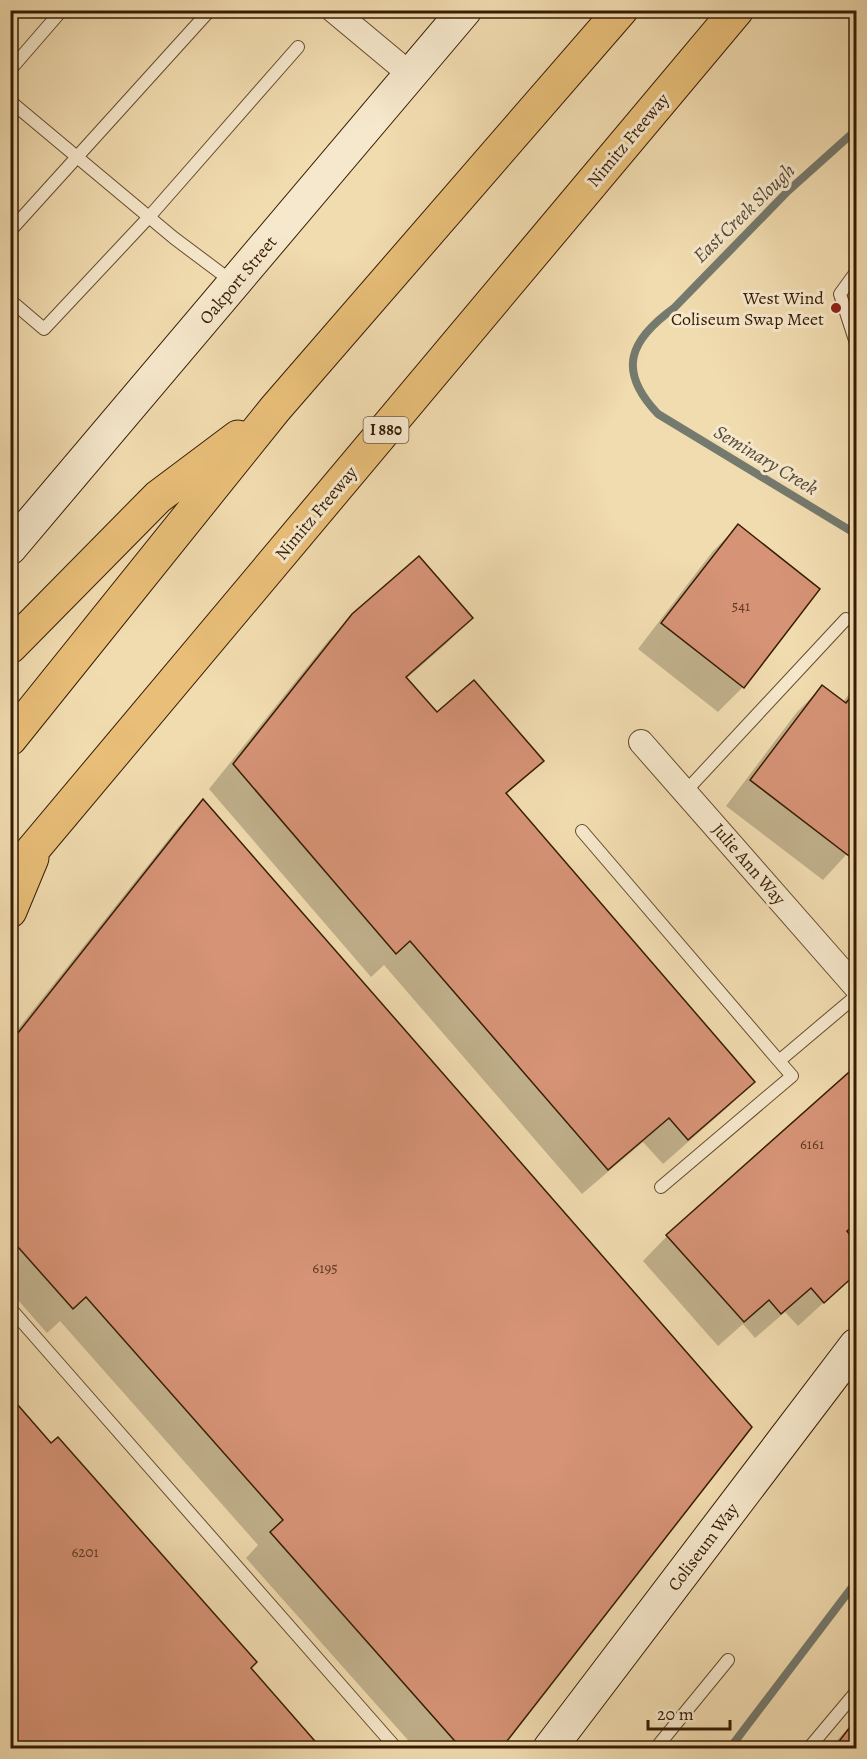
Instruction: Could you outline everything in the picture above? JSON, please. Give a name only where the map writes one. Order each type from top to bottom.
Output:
[{"type":"highway","points":[[10,739],[276,409],[621,10]]},
{"type":"highway","name":"Nimitz Freeway","points":[[10,877],[35,850],[737,10]]},
{"type":"highway","points":[[10,647],[158,497],[276,409]]},
{"type":"highway","points":[[10,911],[35,850]]},
{"type":"main road","name":"Oakport Street","points":[[10,548],[465,10]]},
{"type":"main road","name":"Coliseum Way","points":[[550,1749],[856,1345]]},
{"type":"street","points":[[333,10],[411,75]]},
{"type":"street","name":"Julie Ann Way","points":[[641,742],[856,987]]},
{"type":"lane","points":[[10,70],[62,10]]},
{"type":"lane","points":[[13,225],[210,10]]},
{"type":"lane","points":[[10,300],[44,329],[149,217],[298,46]]},
{"type":"lane","points":[[10,101],[149,217],[235,284]]},
{"type":"lane","points":[[856,272],[840,294],[856,343]]},
{"type":"lane","points":[[686,792],[846,619]]},
{"type":"lane","points":[[582,831],[792,1076],[661,1187]]},
{"type":"lane","points":[[779,1061],[856,996]]},
{"type":"lane","points":[[10,1308],[396,1749]]},
{"type":"lane","points":[[656,1749],[728,1660]]},
{"type":"lane","points":[[809,1749],[856,1692]]},
{"type":"building","points":[[738,524],[820,589],[744,688],[661,623]]},
{"type":"building","points":[[419,556],[473,618],[406,677],[437,712],[474,680],[544,761],[506,793],[755,1082],[688,1140],[669,1118],[608,1170],[410,941],[396,954],[233,764],[352,614]]},
{"type":"building","points":[[822,685],[846,703],[856,690],[856,846],[849,856],[750,780]]},
{"type":"building","points":[[203,799],[752,1427],[507,1741],[498,1748],[461,1748],[270,1532],[283,1520],[86,1297],[73,1309],[10,1238],[10,1043]]},
{"type":"building","points":[[856,1066],[856,1223],[847,1231],[856,1243],[856,1274],[824,1303],[811,1288],[781,1314],[769,1300],[744,1322],[666,1235]]},
{"type":"building","points":[[10,1396],[51,1443],[58,1437],[257,1662],[251,1668],[321,1748],[10,1748]]},
{"type":"building","points":[[856,1719],[856,1748],[834,1748]]},
{"type":"waterway","name":"East Creek Slough","points":[[856,130],[788,191],[674,308],[647,332],[634,356],[633,370],[645,398],[658,414],[856,534]]},
{"type":"waterway","points":[[730,1748],[856,1582]]},
{"type":"place","name":"West Wind Coliseum Swap Meet","points":[[836,308]]},
{"type":"water label","name":"Seminary Creek","points":[[766,460]]}]
